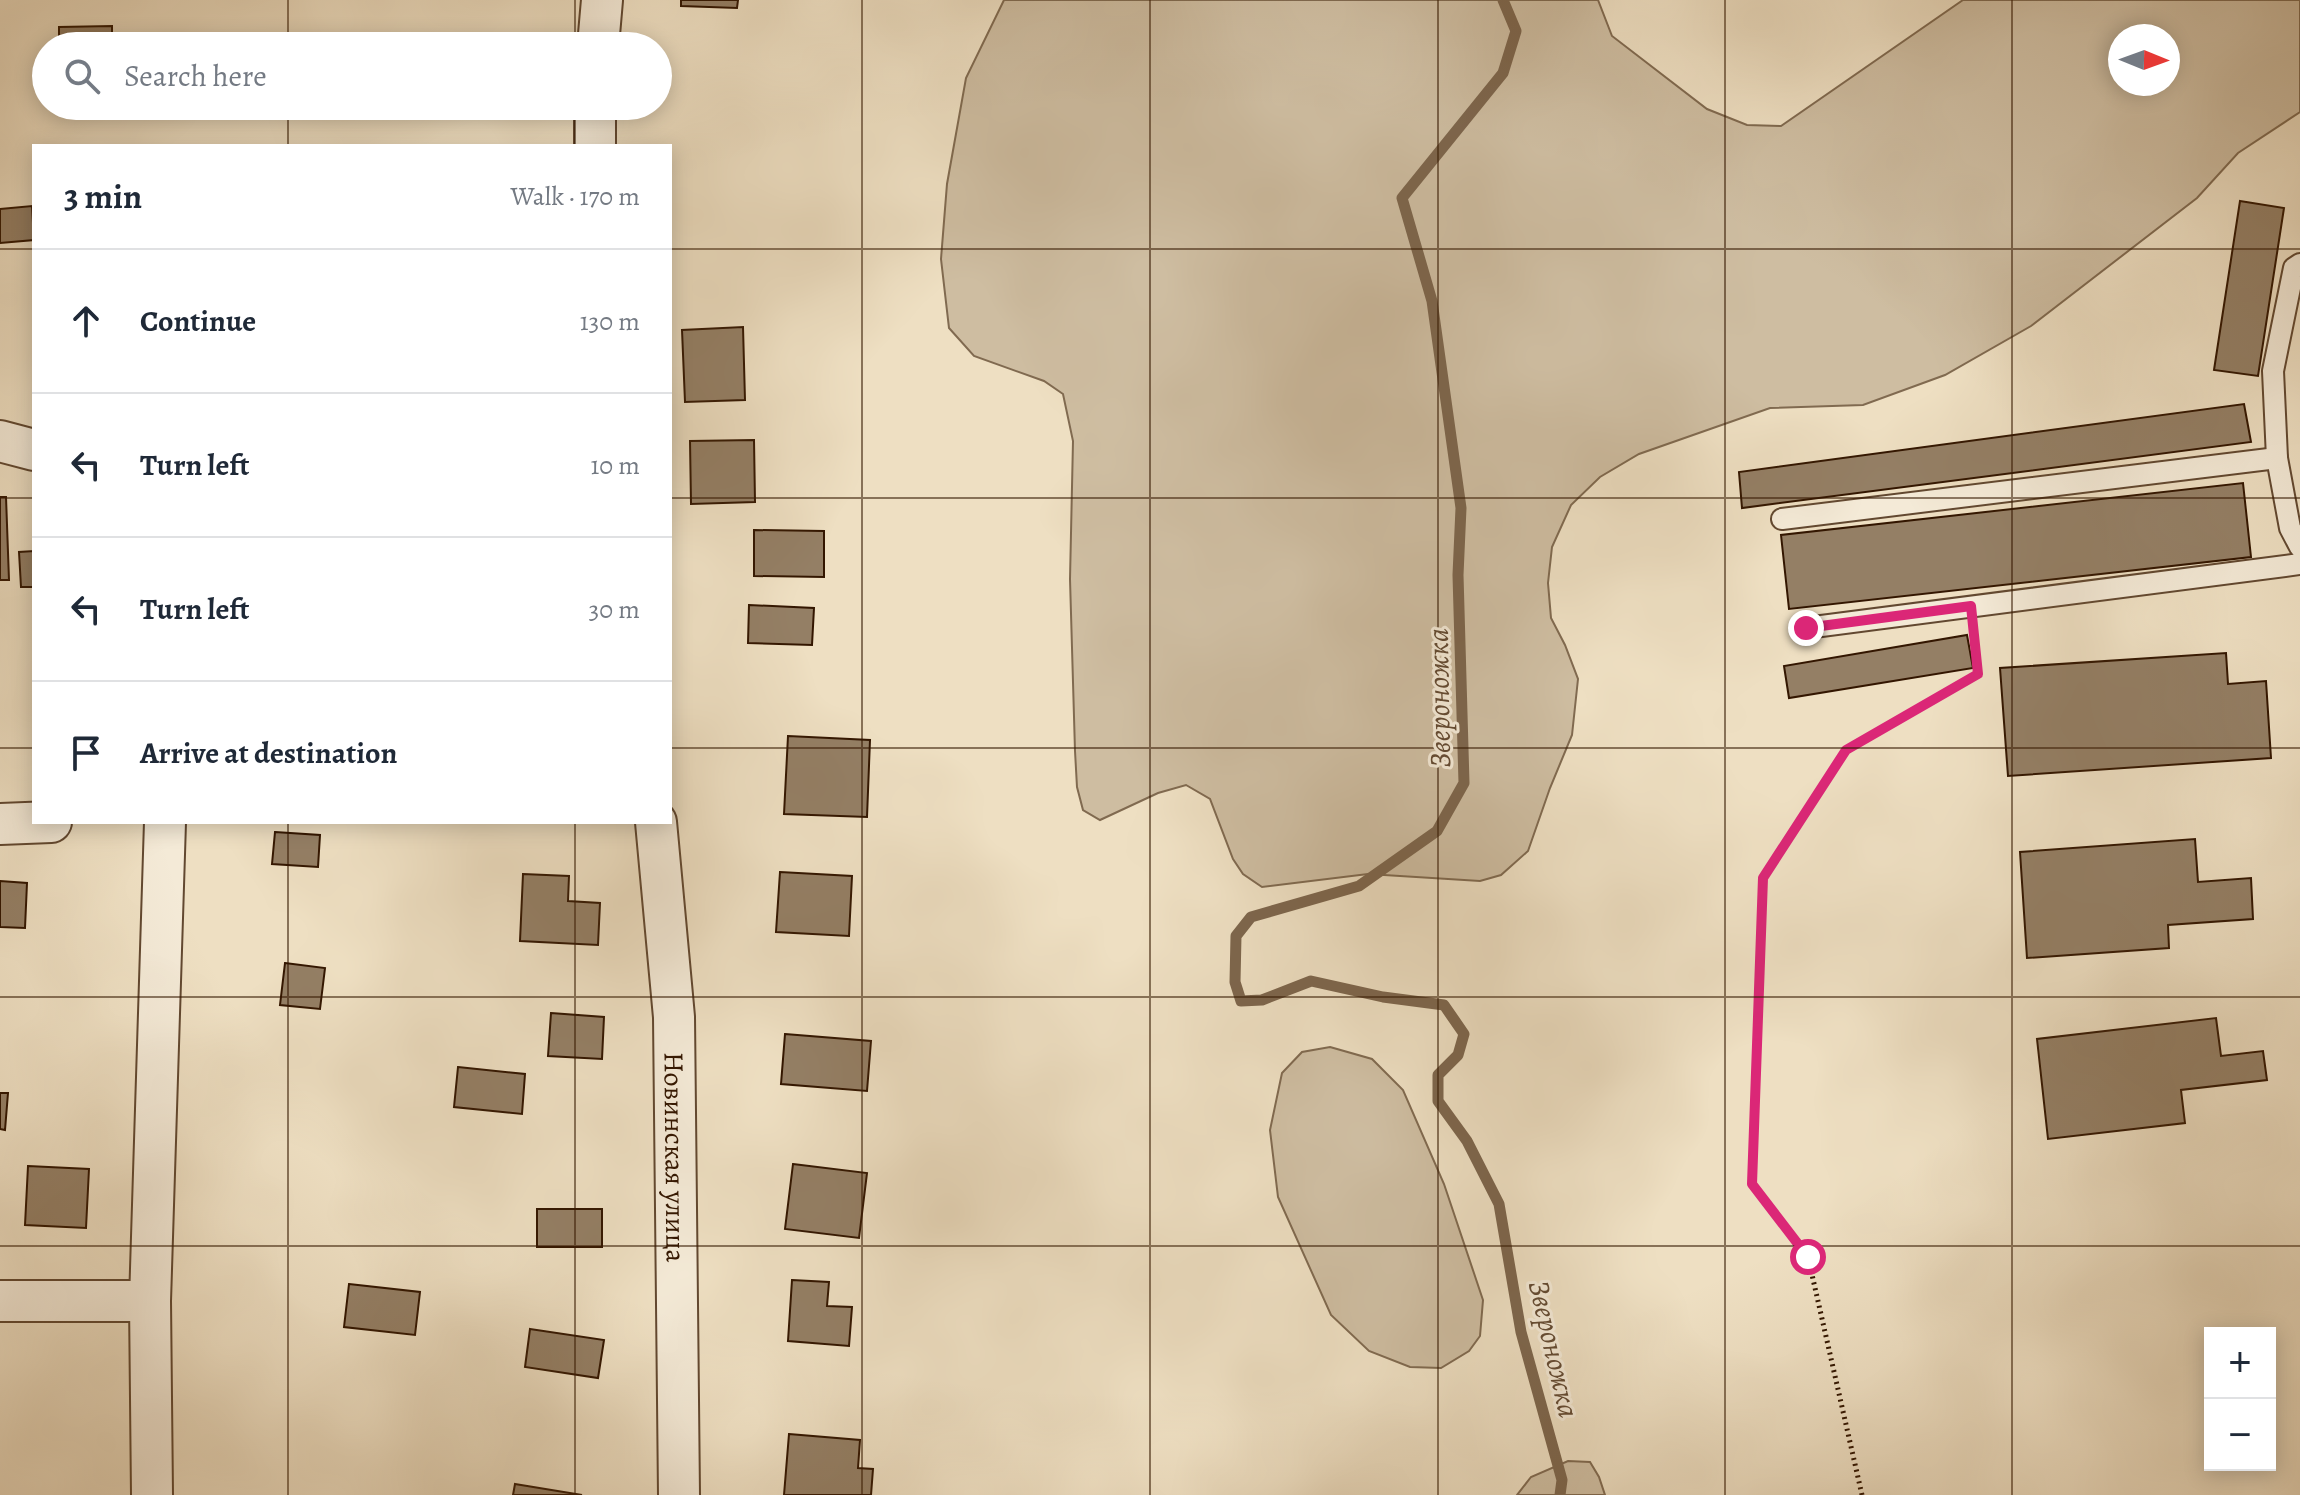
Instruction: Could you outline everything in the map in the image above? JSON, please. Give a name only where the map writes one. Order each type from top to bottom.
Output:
[{"type":"street","points":[[599,32],[602,0]]},
{"type":"street","points":[[595,120],[595,144]]},
{"type":"street","points":[[0,441],[32,449]]},
{"type":"street","points":[[0,824],[32,823]]},
{"type":"street","points":[[152,1495],[150,1301],[165,824]]},
{"type":"street","name":"Новинская улица","points":[[656,824],[674,1017],[679,1495]]},
{"type":"street","points":[[0,1301],[150,1301]]},
{"type":"lane","points":[[2300,264],[2294,268],[2273,371],[2277,458],[2290,528],[2300,547]]},
{"type":"lane","points":[[1782,519],[2277,458]]},
{"type":"lane","points":[[1806,628],[2300,564]]},
{"type":"path","points":[[1862,1495],[1808,1257],[1752,1184],[1763,878],[1846,750],[1978,674],[1971,606]]},
{"type":"shaded area","points":[[1004,0],[1598,0],[1612,36],[1707,109],[1747,125],[1781,126],[1963,0],[2300,0],[2300,112],[2238,153],[2197,198],[2031,326],[1945,375],[1863,405],[1770,408],[1639,454],[1600,477],[1571,505],[1552,547],[1548,583],[1551,618],[1578,679],[1572,735],[1528,851],[1501,875],[1480,881],[1368,874],[1262,887],[1243,874],[1233,859],[1210,799],[1186,785],[1158,793],[1100,820],[1083,810],[1077,787],[1070,579],[1073,441],[1063,394],[1044,381],[974,356],[949,328],[941,259],[947,184],[966,78]]},
{"type":"shaded area","points":[[1330,1047],[1372,1059],[1403,1090],[1444,1184],[1483,1300],[1480,1336],[1469,1351],[1441,1368],[1410,1367],[1369,1351],[1331,1315],[1278,1197],[1270,1130],[1282,1073],[1302,1052]]},
{"type":"shaded area","points":[[1568,1461],[1590,1462],[1605,1495],[1517,1495],[1531,1477]]},
{"type":"building","points":[[681,0],[738,0],[737,8],[681,6]]},
{"type":"building","points":[[112,26],[112,32],[59,32],[59,27]]},
{"type":"building","points":[[2240,201],[2284,208],[2258,376],[2214,370]]},
{"type":"building","points":[[32,206],[32,240],[0,243],[0,209]]},
{"type":"building","points":[[743,327],[745,400],[685,402],[682,330]]},
{"type":"building","points":[[2244,404],[2251,442],[1742,508],[1739,472]]},
{"type":"building","points":[[754,440],[755,502],[691,504],[690,441]]},
{"type":"building","points":[[2243,483],[2251,557],[1789,609],[1781,535]]},
{"type":"building","points":[[0,497],[6,497],[9,580],[0,580]]},
{"type":"building","points":[[754,530],[824,531],[824,577],[754,576]]},
{"type":"building","points":[[32,551],[32,587],[21,587],[19,552]]},
{"type":"building","points":[[749,605],[814,608],[812,645],[748,643]]},
{"type":"building","points":[[1967,635],[1973,668],[1789,698],[1784,666]]},
{"type":"building","points":[[2226,653],[2228,684],[2266,681],[2271,758],[2008,776],[2000,668]]},
{"type":"building","points":[[788,736],[870,740],[867,817],[784,814]]},
{"type":"building","points":[[275,832],[320,835],[318,867],[272,864]]},
{"type":"building","points":[[2195,839],[2198,882],[2251,878],[2253,919],[2168,925],[2169,948],[2027,958],[2020,852]]},
{"type":"building","points":[[780,872],[852,876],[849,936],[776,932]]},
{"type":"building","points":[[523,874],[569,876],[568,901],[600,903],[598,945],[520,941]]},
{"type":"building","points":[[0,881],[27,883],[25,928],[0,927]]},
{"type":"building","points":[[285,963],[325,968],[320,1009],[280,1005]]},
{"type":"building","points":[[551,1013],[604,1017],[602,1059],[548,1056]]},
{"type":"building","points":[[2216,1018],[2221,1056],[2263,1051],[2267,1080],[2181,1090],[2185,1123],[2048,1139],[2037,1039]]},
{"type":"building","points":[[785,1034],[871,1041],[867,1091],[781,1084]]},
{"type":"building","points":[[458,1067],[525,1074],[522,1114],[454,1107]]},
{"type":"building","points":[[0,1093],[8,1093],[5,1130],[0,1129]]},
{"type":"building","points":[[793,1164],[867,1173],[859,1238],[785,1229]]},
{"type":"building","points":[[28,1166],[89,1169],[86,1228],[25,1225]]},
{"type":"building","points":[[537,1209],[602,1209],[602,1247],[537,1247]]},
{"type":"building","points":[[792,1280],[829,1282],[827,1306],[852,1307],[849,1346],[788,1341]]},
{"type":"building","points":[[349,1284],[420,1292],[415,1335],[344,1327]]},
{"type":"building","points":[[530,1329],[604,1340],[598,1378],[525,1367]]},
{"type":"building","points":[[789,1434],[860,1440],[858,1468],[873,1469],[871,1495],[784,1495]]},
{"type":"building","points":[[515,1484],[582,1495],[513,1495]]},
{"type":"waterway","name":"Звероножка","points":[[1503,0],[1516,31],[1503,73],[1402,198],[1432,301],[1461,508],[1458,575],[1464,783],[1437,831],[1359,886],[1251,917],[1236,936],[1235,982],[1241,1001],[1262,1000],[1311,981],[1383,997],[1444,1005],[1464,1034],[1458,1055],[1438,1075],[1438,1101],[1467,1141],[1499,1204],[1521,1332],[1562,1480],[1560,1495]]},
{"type":"route","points":[[1806,628],[1971,606],[1978,674],[1846,750],[1763,878],[1752,1184],[1808,1257]]}]
